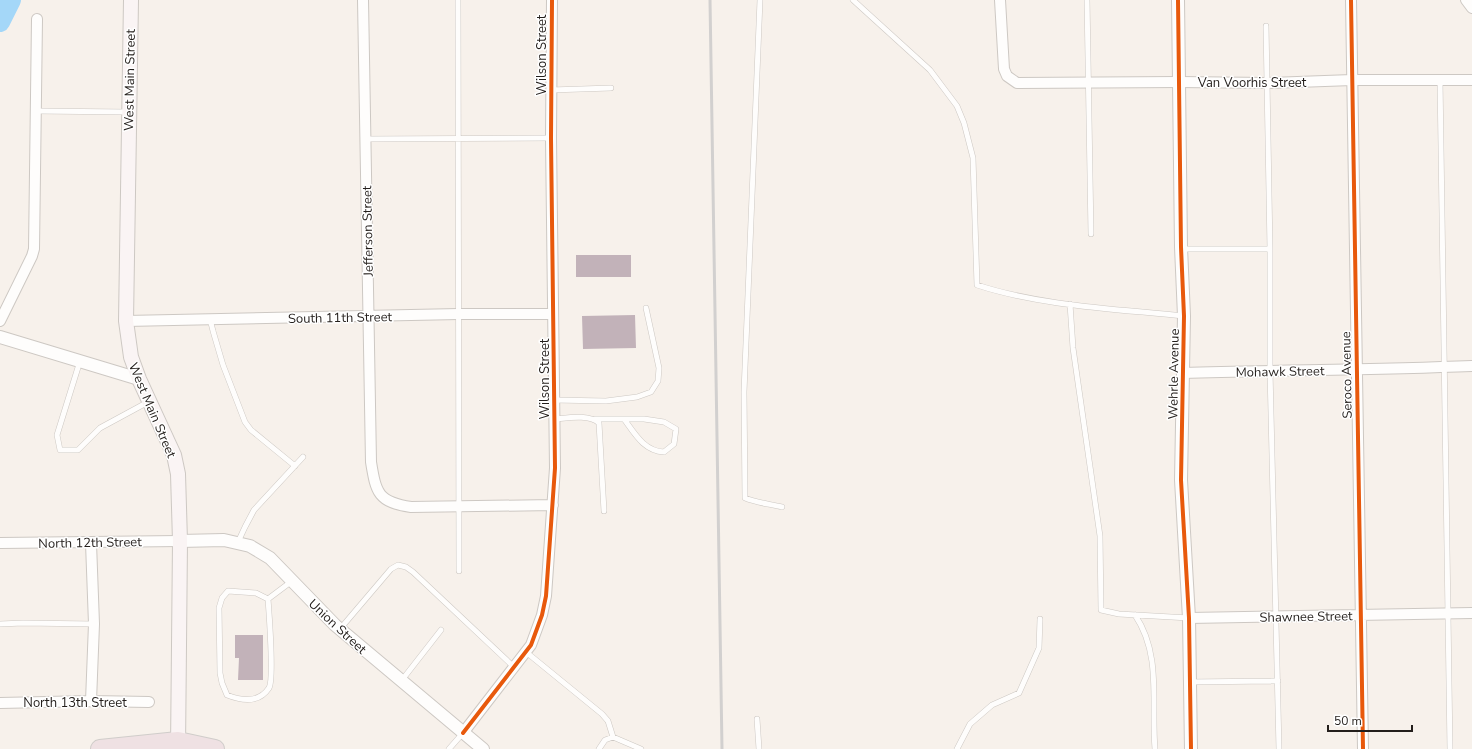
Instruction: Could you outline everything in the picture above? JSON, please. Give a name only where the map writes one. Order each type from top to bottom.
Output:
[{"type":"highway","points":[[100,749],[178,745],[215,749]]},
{"type":"main road","name":"West Main Street","points":[[131,0],[128,112],[127,337],[131,357],[139,379],[174,455],[178,474],[180,541],[178,745]]},
{"type":"street","name":"Jefferson Street","points":[[363,0],[371,462],[378,492],[384,498],[400,505],[412,507],[553,505]]},
{"type":"street","name":"Wilson Street","points":[[463,733],[531,645],[542,615],[546,596],[555,468],[551,138],[552,0]]},
{"type":"street","name":"Van Voorhis Street","points":[[1000,0],[1002,56],[1004,69],[1007,76],[1017,83],[1267,83],[1352,80],[1472,80]]},
{"type":"street","name":"Wehrle Avenue","points":[[1178,0],[1181,249],[1184,316],[1181,480],[1189,618],[1191,749]]},
{"type":"street","name":"Seroco Avenue","points":[[1350,0],[1363,749]]},
{"type":"street","points":[[1466,0],[1472,8]]},
{"type":"street","points":[[0,321],[34,249],[38,19]]},
{"type":"street","name":"South 11th Street","points":[[126,321],[459,314],[554,314]]},
{"type":"street","points":[[0,337],[139,379]]},
{"type":"street","name":"Mohawk Street","points":[[1183,373],[1356,371],[1472,366]]},
{"type":"street","name":"Union Street","points":[[180,541],[210,539],[238,542],[250,546],[270,558],[340,629],[483,749]]},
{"type":"street","name":"North 12th Street","points":[[0,543],[180,541]]},
{"type":"street","points":[[91,543],[94,624],[91,701]]},
{"type":"street","name":"Shawnee Street","points":[[1189,618],[1472,613]]},
{"type":"street","name":"North 13th Street","points":[[0,703],[91,701],[149,702]]},
{"type":"lane","points":[[458,0],[459,571]]},
{"type":"lane","points":[[760,0],[744,392],[745,498],[752,501],[782,507]]},
{"type":"lane","points":[[853,0],[930,70],[957,106],[964,123],[973,158],[977,285],[1031,298],[1070,304],[1184,316]]},
{"type":"lane","points":[[1087,0],[1092,234]]},
{"type":"lane","points":[[1266,26],[1270,249],[1270,371],[1279,749]]},
{"type":"lane","points":[[1440,80],[1450,749]]},
{"type":"lane","points":[[551,90],[611,88]]},
{"type":"lane","points":[[36,111],[128,112]]},
{"type":"lane","points":[[365,139],[551,138]]},
{"type":"lane","points":[[1181,249],[1270,249]]},
{"type":"lane","points":[[1070,304],[1074,348],[1100,536],[1101,610],[1119,614],[1189,618]]},
{"type":"lane","points":[[554,400],[606,401],[637,397],[651,392],[658,381],[659,368],[646,308]]},
{"type":"lane","points":[[210,319],[212,331],[223,366],[245,422],[251,430],[294,466]]},
{"type":"lane","points":[[80,361],[57,435],[60,450],[78,450],[100,428],[150,401]]},
{"type":"lane","points":[[554,418],[624,419],[664,422],[676,429],[674,444],[664,452],[652,450],[637,437],[624,419]]},
{"type":"lane","points":[[595,419],[599,423],[604,511]]},
{"type":"lane","points":[[238,542],[254,510],[303,457]]},
{"type":"lane","points":[[340,629],[391,569],[398,565],[406,567],[413,572],[514,667]]},
{"type":"lane","points":[[268,599],[292,581]]},
{"type":"lane","points":[[228,591],[256,593],[268,599],[270,626],[270,687],[261,696],[248,700],[237,699],[228,695],[222,683],[220,673],[219,608],[222,598],[228,591]]},
{"type":"lane","points":[[1135,615],[1146,636],[1153,660],[1155,749]]},
{"type":"lane","points":[[957,749],[970,724],[992,705],[1019,694],[1039,648],[1040,619]]},
{"type":"lane","points":[[0,624],[94,624]]},
{"type":"lane","points":[[402,681],[440,630]]},
{"type":"lane","points":[[526,652],[602,714],[608,721],[613,737]]},
{"type":"lane","points":[[1189,682],[1278,681]]},
{"type":"lane","points":[[757,720],[759,749]]},
{"type":"lane","points":[[449,749],[463,733]]},
{"type":"lane","points":[[599,749],[605,740],[613,737],[641,749]]},
{"type":"building","points":[[576,255],[631,255],[631,277],[576,277]]},
{"type":"building","points":[[635,315],[636,348],[583,349],[582,316]]},
{"type":"building","points":[[235,635],[263,635],[263,680],[238,680],[239,658],[235,658]]},
{"type":"waterway","points":[[0,22],[11,0]]},
{"type":"railway","points":[[710,0],[722,749]]},
{"type":"cycle path","points":[[463,733],[531,645],[542,615],[546,596],[555,468],[551,138],[552,0]]},
{"type":"cycle path","points":[[1178,0],[1181,247],[1184,316],[1181,480],[1189,618],[1191,749]]},
{"type":"cycle path","points":[[1351,0],[1363,749]]}]
